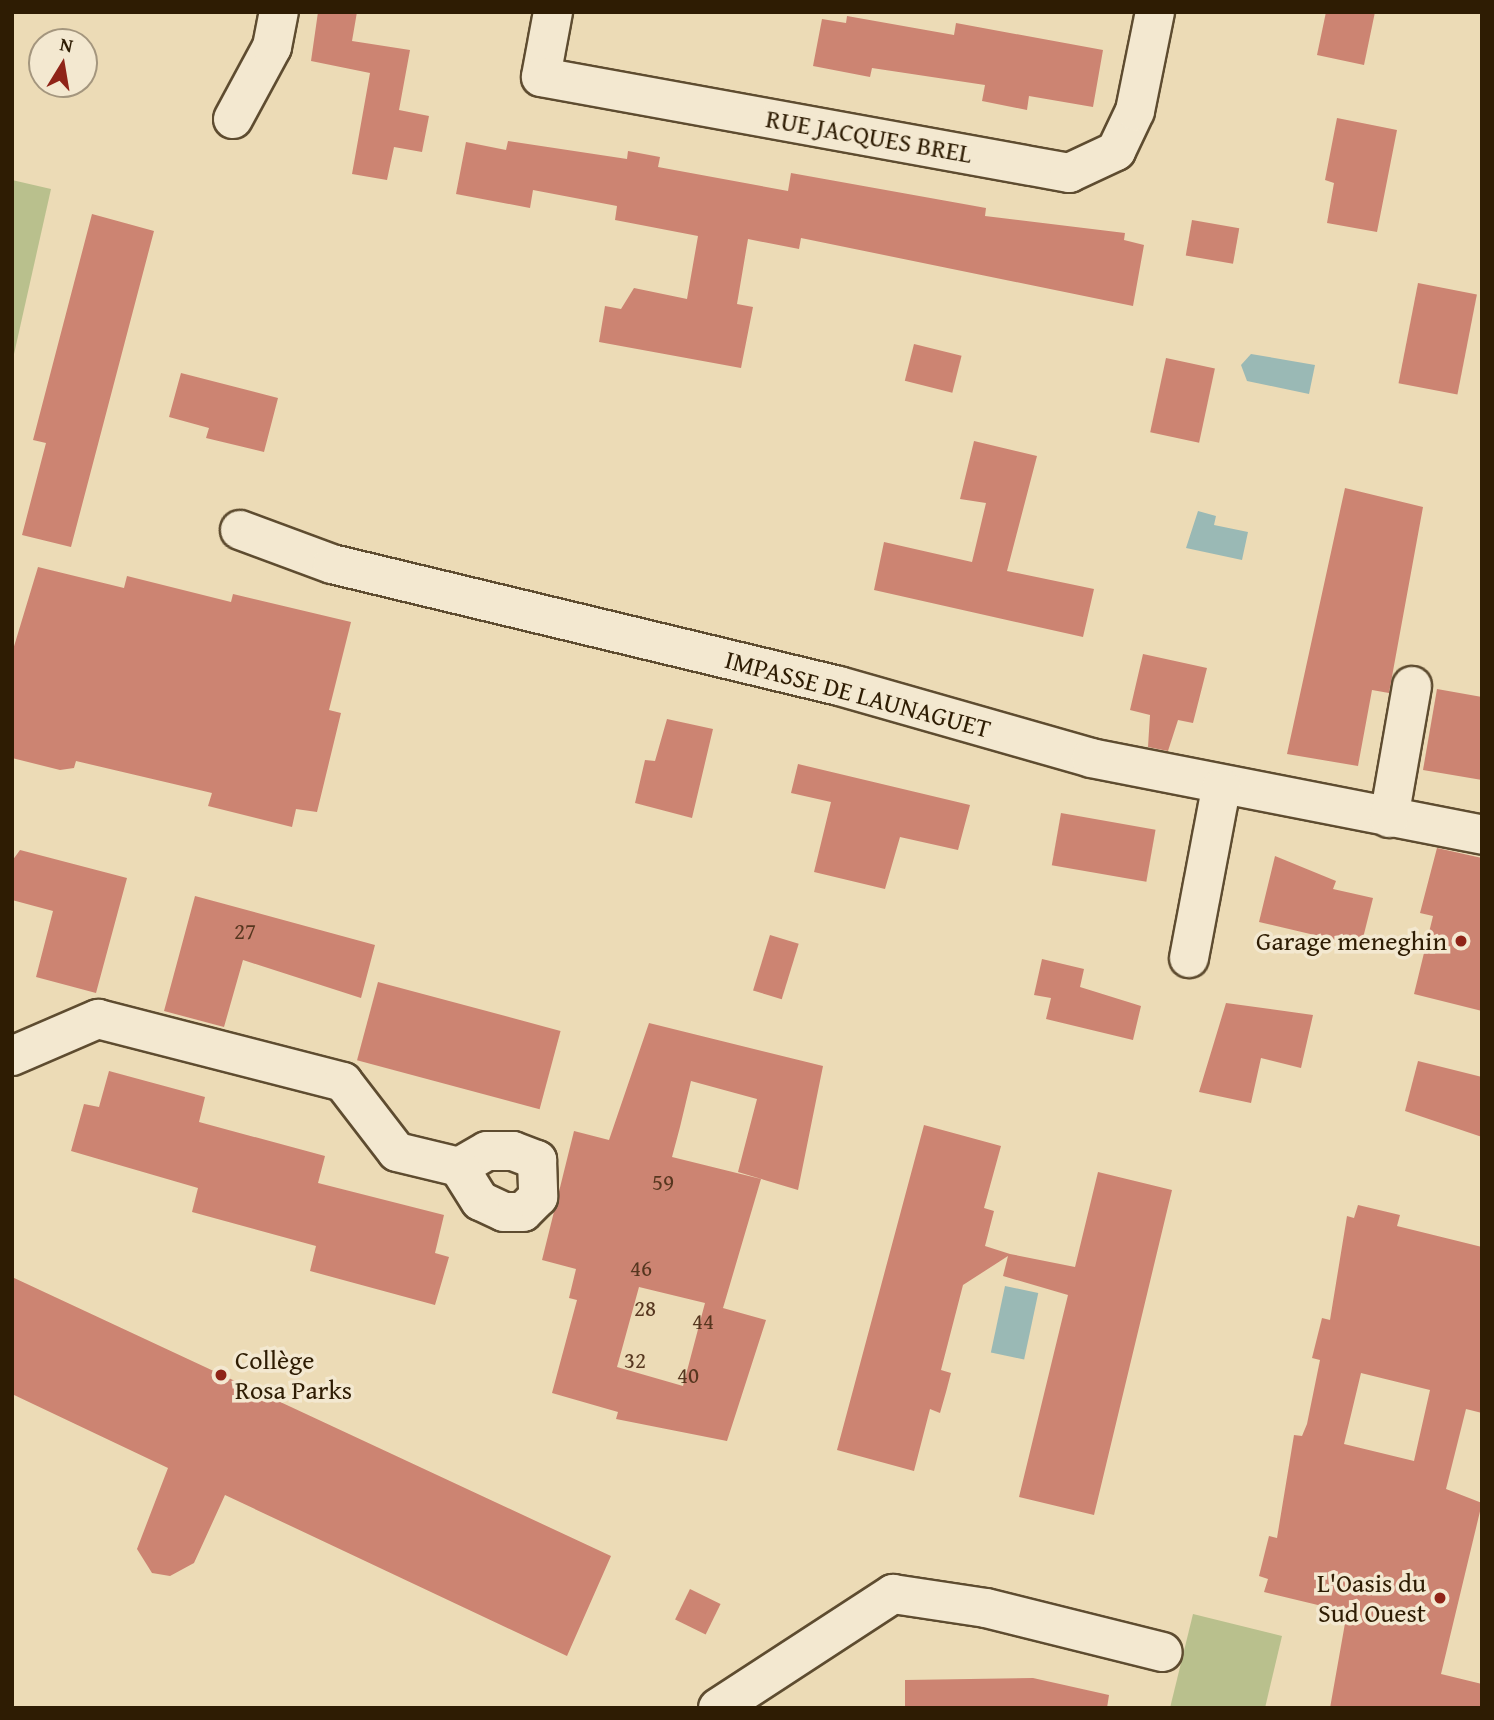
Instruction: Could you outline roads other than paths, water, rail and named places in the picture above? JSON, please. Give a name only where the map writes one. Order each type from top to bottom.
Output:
[{"type":"street","points":[[233,119],[272,47],[279,12]]},
{"type":"street","name":"RUE JACQUES BREL","points":[[553,12],[541,77],[1069,173],[1116,151],[1135,111],[1155,12]]},
{"type":"street","name":"IMPASSE DE LAUNAGUET","points":[[240,530],[332,564],[839,686],[1222,788],[1482,835]]},
{"type":"street","points":[[1389,818],[1412,686]]},
{"type":"street","points":[[1189,958],[1222,788]]},
{"type":"street","points":[[12,1056],[98,1019],[343,1082],[397,1152],[459,1167]]},
{"type":"street","points":[[718,1708],[893,1594],[986,1608],[1163,1652]]},
{"type":"water","points":[[1251,354],[1315,365],[1309,394],[1247,381],[1241,365]]},
{"type":"water","points":[[1198,511],[1216,516],[1214,525],[1248,532],[1242,560],[1186,548]]},
{"type":"water","points":[[1005,1286],[1038,1293],[1024,1360],[991,1353]]},
{"type":"place","name":"Garage meneghin","points":[[1461,941]]},
{"type":"place","name":"Collège Rosa Parks","points":[[221,1375]]},
{"type":"place","name":"L'Oasis du Sud Ouest","points":[[1440,1598]]}]
